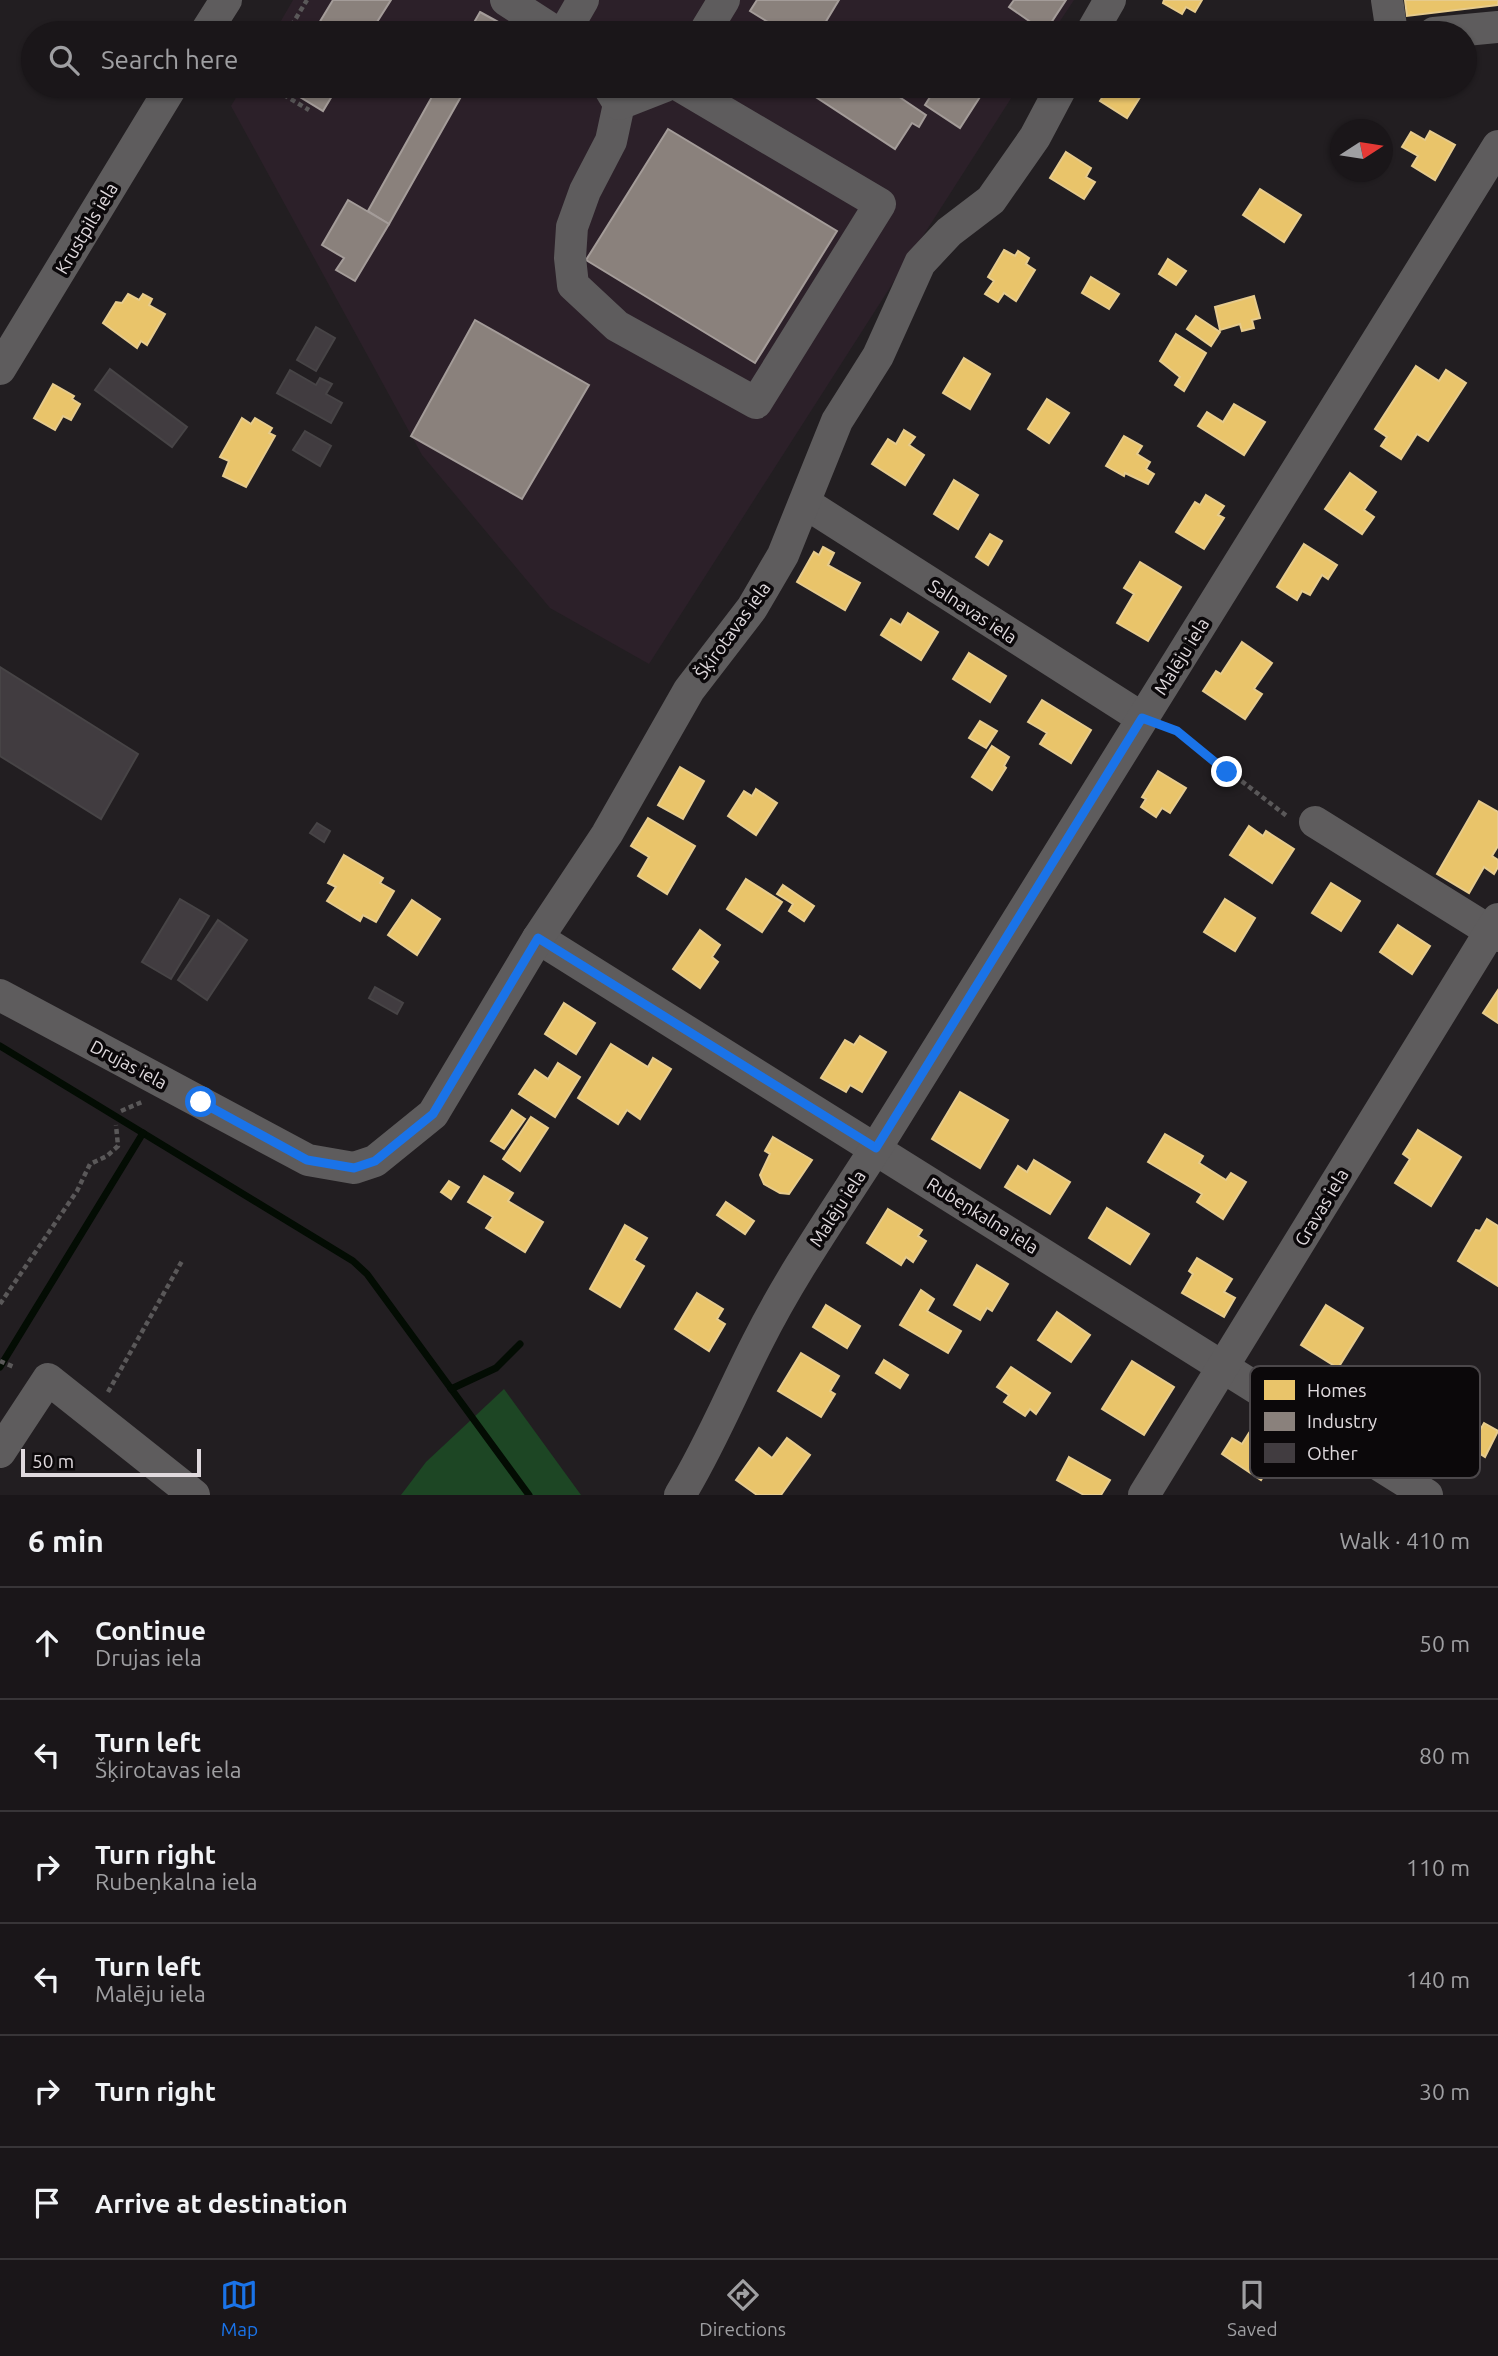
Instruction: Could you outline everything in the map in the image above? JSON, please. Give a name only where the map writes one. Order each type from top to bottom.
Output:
[{"type":"street","points":[[213,21],[226,0]]},
{"type":"street","points":[[506,0],[538,21]]},
{"type":"street","points":[[572,21],[583,0]]},
{"type":"street","points":[[711,21],[724,0]]},
{"type":"street","points":[[1098,21],[1110,0]]},
{"type":"street","points":[[1387,0],[1390,21]]},
{"type":"street","points":[[1477,29],[1498,27]]},
{"type":"street","name":"Krustpils iela","points":[[0,369],[165,98]]},
{"type":"street","points":[[614,98],[611,141],[585,191],[572,228],[569,258],[573,285],[617,326],[756,403],[880,205],[700,98]]},
{"type":"street","name":"Šķirotavas iela","points":[[375,1161],[433,1114],[538,938],[601,843],[689,690],[752,608],[783,555],[836,421],[878,356],[920,264],[950,232],[991,200],[1035,137],[1056,98]]},
{"type":"street","name":"Malēju iela","points":[[680,1495],[702,1460],[757,1343],[797,1271],[1498,146]]},
{"type":"street","name":"Salnavas iela","points":[[805,503],[1142,718]]},
{"type":"street","points":[[1315,822],[1495,929]]},
{"type":"street","name":"Gravas iela","points":[[1144,1495],[1495,929]]},
{"type":"street","name":"Rubeņkalna iela","points":[[538,938],[1250,1383]]},
{"type":"street","name":"Drujas iela","points":[[0,995],[307,1160],[354,1168],[375,1161]]},
{"type":"street","points":[[0,1452],[48,1379],[194,1495]]},
{"type":"street","name":"Rubeņkalna iela","points":[[1400,1478],[1427,1495]]},
{"type":"path","points":[[294,21],[307,0]]},
{"type":"path","points":[[289,98],[309,110]]},
{"type":"path","points":[[1142,718],[1177,731],[1275,809],[1292,819],[1315,822]]},
{"type":"path","points":[[0,1304],[77,1192],[90,1164],[107,1156],[118,1146],[116,1125]]},
{"type":"path","points":[[93,1417],[182,1261]]},
{"type":"path","points":[[0,1361],[14,1367]]},
{"type":"shaded area","points":[[293,0],[1074,0],[1060,21],[281,21]]},
{"type":"shaded area","points":[[236,98],[1011,98],[649,664],[550,608],[422,455],[231,106]]},
{"type":"green space","points":[[504,1389],[581,1495],[401,1495],[426,1462]]},
{"type":"building: Homes","points":[[1164,0],[1202,0],[1195,12],[1186,7],[1182,14],[1163,3]]},
{"type":"building: Homes","points":[[1405,0],[1498,0],[1498,5],[1407,16]]},
{"type":"building: Homes","points":[[1102,98],[1140,98],[1127,118],[1100,101]]},
{"type":"building: Homes","points":[[1430,131],[1455,145],[1435,180],[1412,166],[1418,156],[1402,147],[1411,132],[1425,140]]},
{"type":"building: Homes","points":[[1066,152],[1091,168],[1086,177],[1095,182],[1084,199],[1050,178]]},
{"type":"building: Homes","points":[[1260,189],[1301,215],[1284,242],[1243,215]]},
{"type":"building: Homes","points":[[1004,250],[1015,256],[1018,251],[1029,258],[1026,264],[1035,270],[1016,301],[1004,293],[998,302],[985,294],[994,281],[988,277]]},
{"type":"building: Homes","points":[[1168,259],[1186,271],[1176,285],[1159,274]]},
{"type":"building: Homes","points":[[1091,277],[1119,294],[1109,309],[1082,293]]},
{"type":"building: Homes","points":[[128,294],[139,300],[143,294],[152,299],[149,305],[165,314],[147,345],[141,341],[137,348],[103,323],[116,302],[122,303]]},
{"type":"building: Homes","points":[[1254,296],[1260,318],[1252,320],[1254,328],[1242,331],[1240,324],[1220,330],[1215,307]]},
{"type":"building: Homes","points":[[1196,316],[1220,332],[1211,346],[1187,329]]},
{"type":"building: Homes","points":[[1176,334],[1206,353],[1184,391],[1175,385],[1180,377],[1160,361]]},
{"type":"building: Homes","points":[[964,358],[990,374],[970,409],[943,393]]},
{"type":"building: Homes","points":[[1416,366],[1439,381],[1446,370],[1466,383],[1428,441],[1417,434],[1401,459],[1381,446],[1387,437],[1375,429]]},
{"type":"building: Homes","points":[[53,384],[74,396],[72,399],[80,404],[71,420],[63,416],[55,430],[34,418]]},
{"type":"building: Homes","points":[[1047,399],[1069,413],[1049,443],[1028,429]]},
{"type":"building: Homes","points":[[1234,404],[1265,422],[1244,455],[1198,426],[1207,412],[1223,422]]},
{"type":"building: Homes","points":[[242,418],[251,424],[255,418],[272,428],[269,433],[275,436],[246,487],[223,476],[229,461],[220,457]]},
{"type":"building: Homes","points":[[904,430],[915,437],[909,445],[924,455],[905,485],[872,464],[888,439],[896,444]]},
{"type":"building: Homes","points":[[1124,436],[1142,446],[1137,454],[1150,462],[1146,469],[1154,474],[1148,484],[1125,473],[1124,476],[1106,466]]},
{"type":"building: Homes","points":[[1350,473],[1376,492],[1364,510],[1374,517],[1362,534],[1325,509]]},
{"type":"building: Homes","points":[[954,480],[978,495],[958,529],[934,514]]},
{"type":"building: Homes","points":[[1206,495],[1224,506],[1218,515],[1224,518],[1204,549],[1176,532],[1195,502],[1200,505]]},
{"type":"building: Homes","points":[[990,534],[1002,541],[988,565],[976,557]]},
{"type":"building: Homes","points":[[1304,544],[1337,565],[1328,579],[1322,575],[1310,595],[1302,591],[1297,600],[1277,587]]},
{"type":"building: Homes","points":[[823,547],[834,553],[828,565],[860,583],[845,610],[797,582],[814,552],[819,555]]},
{"type":"building: Homes","points":[[1140,562],[1181,587],[1148,641],[1117,623],[1134,594],[1124,588]]},
{"type":"building: Homes","points":[[908,613],[938,632],[921,660],[881,635],[891,619],[901,625]]},
{"type":"building: Homes","points":[[1242,642],[1272,663],[1254,689],[1262,694],[1245,719],[1203,691],[1216,671],[1221,674]]},
{"type":"building: Homes","points":[[969,653],[1006,676],[990,702],[953,679]]},
{"type":"building: Homes","points":[[1042,700],[1091,730],[1071,763],[1040,744],[1047,733],[1028,722]]},
{"type":"building: Homes","points":[[980,721],[997,731],[986,748],[969,738]]},
{"type":"building: Homes","points":[[992,746],[1009,757],[1004,766],[1006,768],[992,790],[972,777]]},
{"type":"building: Homes","points":[[680,767],[704,781],[683,819],[658,805]]},
{"type":"building: Homes","points":[[1158,771],[1186,788],[1170,813],[1162,808],[1156,817],[1141,807],[1146,799],[1142,797]]},
{"type":"building: Homes","points":[[756,789],[777,803],[756,835],[728,816],[744,791],[752,796]]},
{"type":"building: Homes","points":[[1479,801],[1498,812],[1498,846],[1492,856],[1498,860],[1498,867],[1494,874],[1484,867],[1469,893],[1437,874]]},
{"type":"building: Homes","points":[[648,818],[695,846],[667,894],[638,876],[649,857],[631,846]]},
{"type":"building: Homes","points":[[1249,826],[1263,836],[1266,831],[1294,849],[1272,883],[1230,855]]},
{"type":"building: Homes","points":[[344,855],[383,878],[380,883],[394,891],[376,922],[363,915],[360,921],[327,901],[336,887],[328,883]]},
{"type":"building: Homes","points":[[746,879],[782,902],[762,932],[727,909]]},
{"type":"building: Homes","points":[[1331,883],[1360,901],[1341,931],[1312,913]]},
{"type":"building: Homes","points":[[783,885],[814,906],[804,921],[789,911],[793,904],[777,894]]},
{"type":"building: Homes","points":[[1225,899],[1255,918],[1235,951],[1204,932]]},
{"type":"building: Homes","points":[[412,900],[440,919],[417,955],[388,935]]},
{"type":"building: Homes","points":[[1398,925],[1430,946],[1412,974],[1380,952]]},
{"type":"building: Homes","points":[[700,930],[720,945],[712,957],[718,962],[700,988],[673,969]]},
{"type":"building: Homes","points":[[1498,990],[1498,1023],[1483,1013]]},
{"type":"building: Homes","points":[[564,1003],[595,1023],[576,1054],[545,1034]]},
{"type":"building: Homes","points":[[860,1036],[886,1052],[862,1092],[850,1085],[846,1092],[821,1078],[845,1040],[854,1045]]},
{"type":"building: Homes","points":[[611,1044],[648,1067],[653,1058],[671,1069],[640,1119],[627,1110],[618,1124],[578,1098]]},
{"type":"building: Homes","points":[[558,1063],[580,1077],[555,1117],[519,1094],[535,1070],[548,1079]]},
{"type":"building: Homes","points":[[960,1092],[1008,1120],[980,1168],[932,1139]]},
{"type":"building: Homes","points":[[512,1110],[525,1119],[504,1149],[491,1141]]},
{"type":"building: Homes","points":[[531,1117],[548,1128],[520,1171],[503,1159]]},
{"type":"building: Homes","points":[[1418,1130],[1461,1157],[1431,1206],[1395,1183],[1410,1159],[1403,1154]]},
{"type":"building: Homes","points":[[1165,1134],[1203,1156],[1199,1163],[1226,1180],[1231,1173],[1246,1182],[1223,1219],[1197,1202],[1202,1194],[1148,1162]]},
{"type":"building: Homes","points":[[773,1137],[812,1160],[789,1194],[780,1193],[764,1184],[760,1175],[770,1154],[765,1151]]},
{"type":"building: Homes","points":[[1034,1160],[1070,1182],[1050,1214],[1005,1187],[1018,1166],[1027,1172]]},
{"type":"building: Homes","points":[[484,1176],[513,1193],[508,1201],[543,1222],[525,1252],[486,1228],[493,1217],[468,1202]]},
{"type":"building: Homes","points":[[449,1181],[459,1187],[451,1199],[441,1192]]},
{"type":"building: Homes","points":[[726,1202],[754,1221],[745,1234],[717,1215]]},
{"type":"building: Homes","points":[[1107,1208],[1149,1234],[1130,1264],[1089,1238]]},
{"type":"building: Homes","points":[[888,1209],[922,1230],[918,1236],[926,1241],[913,1262],[906,1257],[901,1265],[867,1243]]},
{"type":"building: Homes","points":[[1487,1219],[1498,1226],[1498,1286],[1458,1261],[1476,1230],[1480,1231]]},
{"type":"building: Homes","points":[[625,1225],[647,1238],[634,1260],[644,1266],[620,1307],[590,1289]]},
{"type":"building: Homes","points":[[1197,1258],[1232,1279],[1224,1292],[1235,1298],[1224,1317],[1182,1293],[1193,1274],[1189,1271]]},
{"type":"building: Homes","points":[[977,1265],[1008,1284],[992,1311],[987,1308],[980,1320],[954,1305]]},
{"type":"building: Homes","points":[[921,1290],[934,1299],[927,1311],[961,1331],[948,1353],[900,1325]]},
{"type":"building: Homes","points":[[697,1293],[723,1309],[717,1319],[725,1324],[709,1351],[675,1329]]},
{"type":"building: Homes","points":[[826,1305],[860,1326],[847,1348],[813,1327]]},
{"type":"building: Homes","points":[[1326,1305],[1363,1328],[1339,1366],[1335,1366],[1301,1345]]},
{"type":"building: Homes","points":[[1057,1312],[1090,1335],[1071,1362],[1038,1340]]},
{"type":"building: Homes","points":[[801,1353],[839,1376],[830,1391],[835,1394],[821,1417],[778,1391]]},
{"type":"building: Homes","points":[[884,1360],[908,1375],[900,1388],[876,1373]]},
{"type":"building: Homes","points":[[1132,1361],[1174,1387],[1144,1435],[1102,1409]]},
{"type":"building: Homes","points":[[1011,1367],[1050,1393],[1036,1414],[1030,1409],[1025,1416],[1004,1402],[1009,1395],[997,1387]]},
{"type":"building: Homes","points":[[1484,1423],[1498,1431],[1485,1457],[1480,1454],[1480,1430]]},
{"type":"building: Homes","points":[[1249,1433],[1250,1473],[1222,1454],[1232,1438],[1242,1444]]},
{"type":"building: Homes","points":[[787,1438],[810,1455],[781,1495],[757,1495],[736,1480],[759,1448],[772,1458]]},
{"type":"building: Homes","points":[[1069,1457],[1110,1480],[1101,1495],[1084,1495],[1057,1480]]},
{"type":"building: Industry","points":[[333,0],[391,0],[378,21],[320,21]]},
{"type":"building: Industry","points":[[757,0],[839,0],[826,21],[766,21],[750,11]]},
{"type":"building: Industry","points":[[1014,0],[1066,0],[1052,21],[1029,21],[1009,7]]},
{"type":"building: Industry","points":[[480,12],[496,21],[475,21]]},
{"type":"building: Industry","points":[[302,98],[331,98],[323,111]]},
{"type":"building: Industry","points":[[431,98],[460,98],[389,224],[368,211]]},
{"type":"building: Industry","points":[[817,98],[901,98],[926,115],[919,127],[912,123],[895,149]]},
{"type":"building: Industry","points":[[929,98],[979,98],[960,128],[925,105]]},
{"type":"building: Industry","points":[[668,129],[837,231],[755,363],[586,260]]},
{"type":"building: Industry","points":[[348,200],[389,224],[355,281],[336,270],[344,258],[322,245]]},
{"type":"building: Industry","points":[[475,320],[589,385],[522,499],[411,436]]},
{"type":"building: Other","points":[[316,327],[335,338],[316,371],[297,360]]},
{"type":"building: Other","points":[[110,369],[187,427],[172,447],[95,390]]},
{"type":"building: Other","points":[[290,370],[316,385],[320,378],[332,384],[326,394],[342,403],[331,423],[277,393]]},
{"type":"building: Other","points":[[305,431],[331,446],[320,466],[293,450]]},
{"type":"building: Other","points":[[0,667],[138,754],[101,819],[0,756]]},
{"type":"building: Other","points":[[317,823],[330,831],[324,842],[310,833]]},
{"type":"building: Other","points":[[180,899],[209,916],[171,979],[142,962]]},
{"type":"building: Other","points":[[218,920],[247,940],[207,1000],[178,980]]},
{"type":"building: Other","points":[[375,987],[403,1003],[397,1014],[369,998]]},
{"type":"waterway","points":[[0,1046],[353,1261],[367,1274],[529,1495]]},
{"type":"waterway","points":[[0,1367],[143,1133]]},
{"type":"waterway","points":[[451,1389],[496,1368],[520,1344]]},
{"type":"route","points":[[201,1102],[307,1160],[354,1168],[375,1161],[433,1114],[538,938],[876,1148],[1142,718],[1177,731],[1227,772]]}]
